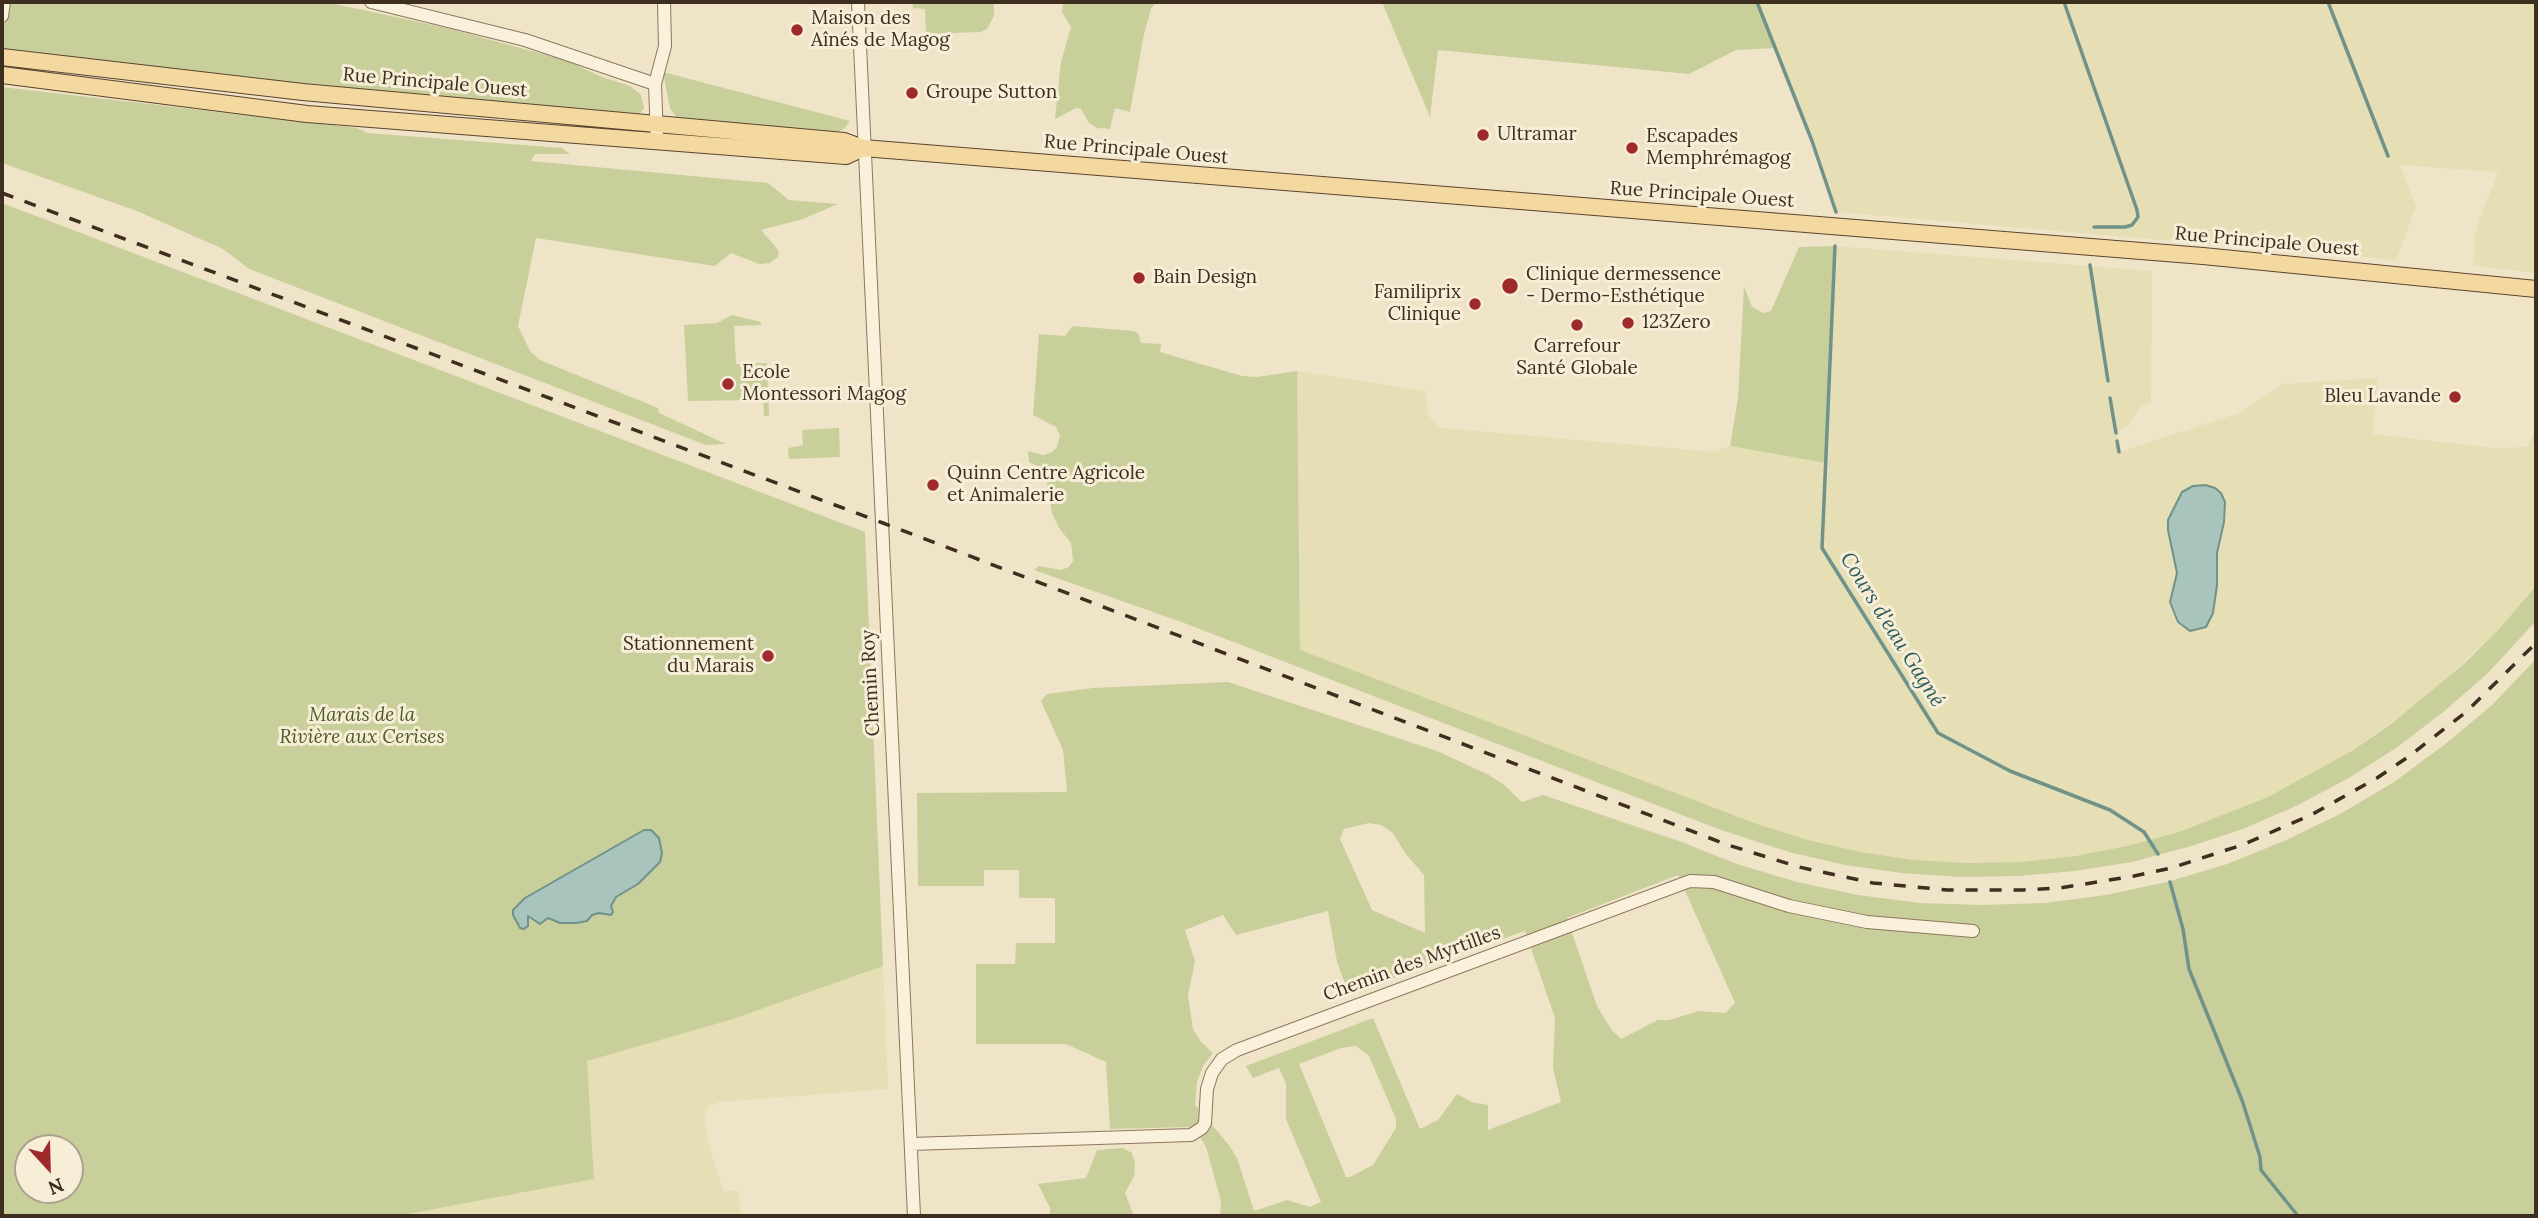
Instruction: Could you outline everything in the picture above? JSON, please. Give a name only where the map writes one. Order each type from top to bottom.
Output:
[{"type":"main road","name":"Rue Principale Ouest","points":[[2,57],[846,156],[863,148],[2203,256],[2536,289]]},
{"type":"main road","name":"Rue Principale Ouest","points":[[2,75],[307,114],[657,133]]},
{"type":"street","points":[[2,16],[4,2]]},
{"type":"street","points":[[371,2],[526,40],[655,84]]},
{"type":"street","points":[[657,133],[655,84],[664,56],[666,38],[664,2]]},
{"type":"street","name":"Chemin Roy","points":[[858,2],[914,1216]]},
{"type":"street","name":"Chemin des Myrtilles","points":[[911,1144],[1191,1135],[1205,1123],[1206,1089],[1212,1073],[1222,1059],[1237,1050],[1690,881],[1714,882],[1789,906],[1867,922],[1973,931]]},
{"type":"shaded area","points":[[1757,2],[2536,2],[2536,273],[2473,266],[2479,220],[2498,172],[2400,165],[2416,207],[2396,260],[1836,212],[1812,141]]},
{"type":"shaded area","points":[[1835,246],[2152,271],[2151,402],[2140,407],[2128,426],[2116,433],[2119,452],[2240,413],[2283,384],[2378,378],[2372,434],[2496,448],[2527,447],[2536,429],[2536,586],[2499,629],[2429,695],[2352,751],[2311,776],[2268,797],[2179,832],[2127,846],[2021,862],[1914,860],[1808,840],[1757,824],[1300,650],[1297,371],[1426,391],[1427,412],[1434,423],[1442,428],[1715,452],[1730,446],[1826,463]]},
{"type":"shaded area","points":[[883,966],[888,1089],[719,1102],[707,1108],[704,1120],[712,1156],[724,1192],[738,1190],[741,1216],[397,1216],[594,1179],[586,1061],[730,1020]]},
{"type":"green space","points":[[2,2],[326,2],[451,29],[568,61],[602,77],[630,86],[641,95],[644,108],[639,115],[349,91],[2,50]]},
{"type":"green space","points":[[912,2],[994,2],[994,16],[987,29],[981,32],[926,34],[925,9],[913,8]]},
{"type":"green space","points":[[1063,2],[1156,2],[1151,9],[1144,34],[1130,112],[1115,108],[1110,129],[1097,128],[1089,123],[1081,109],[1076,108],[1055,119],[1061,62],[1071,27],[1062,12]]},
{"type":"green space","points":[[1382,2],[1757,2],[1776,48],[1736,50],[1689,74],[1438,50],[1430,117]]},
{"type":"green space","points":[[663,72],[850,121],[837,133],[678,119],[670,109]]},
{"type":"green space","points":[[2,87],[357,128],[368,133],[562,148],[570,154],[535,154],[531,161],[768,183],[789,200],[838,204],[803,219],[761,230],[779,251],[778,257],[770,263],[759,264],[731,253],[715,266],[536,238],[518,326],[530,351],[540,360],[658,408],[659,413],[726,444],[706,445],[249,269],[223,249],[137,211],[2,163]]},
{"type":"green space","name":"Marais de la Rivière aux Cerises","points":[[2,203],[865,532],[883,966],[730,1020],[587,1061],[594,1179],[397,1216],[2,1216]]},
{"type":"green space","points":[[1835,246],[1826,463],[1730,446],[1738,398],[1744,286],[1752,307],[1764,313],[1771,311],[1799,247]]},
{"type":"green space","points":[[732,315],[761,322],[761,325],[734,326],[736,364],[767,363],[769,416],[764,416],[763,400],[688,401],[684,325],[717,323]]},
{"type":"green space","points":[[1073,326],[1134,331],[1138,333],[1141,343],[1161,344],[1160,352],[1242,376],[1257,377],[1297,371],[1300,650],[1757,824],[1808,840],[1861,852],[1914,860],[2021,862],[2075,856],[2179,832],[2268,797],[2352,751],[2391,724],[2465,663],[2536,586],[2536,621],[2486,675],[2396,748],[2347,779],[2296,806],[2243,829],[2132,862],[2075,871],[1960,877],[1845,865],[1789,852],[1721,830],[1184,623],[1034,570],[1039,566],[1061,570],[1069,567],[1073,561],[1071,543],[1059,528],[1052,513],[1045,470],[1029,462],[1028,451],[1043,455],[1052,452],[1057,447],[1060,436],[1056,427],[1033,415],[1039,334],[1065,336]]},
{"type":"green space","points":[[839,428],[840,457],[789,459],[788,448],[803,445],[802,430]]},
{"type":"green space","points":[[2536,659],[2536,1216],[1220,1216],[1221,1201],[1206,1147],[1199,1135],[1189,1127],[1110,1129],[1106,1062],[1066,1044],[976,1044],[976,964],[1015,964],[1016,943],[1055,943],[1055,898],[1019,898],[1019,870],[984,870],[984,886],[918,886],[917,793],[1067,792],[1063,750],[1041,701],[1047,694],[1093,688],[1228,682],[1437,751],[1489,775],[1522,802],[1543,795],[1679,841],[1737,864],[1797,882],[1858,895],[1920,903],[1982,905],[2044,903],[2106,895],[2167,882],[2227,864],[2340,814],[2394,782],[2492,705]],"holes":[[[1369,823],[1381,825],[1393,833],[1405,853],[1424,875],[1425,933],[1372,910],[1340,839],[1344,829]],[[1678,875],[1735,1003],[1725,1013],[1699,1011],[1669,1020],[1658,1020],[1621,1039],[1611,1029],[1597,1006],[1567,918]],[[1328,911],[1337,962],[1349,994],[1525,931],[1555,1018],[1553,1068],[1561,1102],[1488,1130],[1488,1105],[1472,1102],[1457,1094],[1438,1120],[1420,1129],[1373,1018],[1246,1066],[1253,1078],[1279,1068],[1286,1084],[1286,1119],[1321,1202],[1310,1207],[1287,1200],[1254,1211],[1237,1158],[1195,1105],[1197,1082],[1203,1066],[1213,1053],[1201,1042],[1193,1029],[1188,996],[1195,961],[1185,930],[1223,915],[1236,935]],[[1356,1046],[1369,1056],[1396,1119],[1396,1128],[1373,1165],[1350,1177],[1346,1177],[1299,1064],[1341,1048]]]},
{"type":"green space","points":[[1123,1148],[1132,1153],[1135,1163],[1134,1176],[1125,1193],[1134,1216],[1050,1216],[1050,1208],[1038,1184],[1086,1178],[1097,1150]]},
{"type":"water","points":[[2205,485],[2221,493],[2225,502],[2224,522],[2217,553],[2217,585],[2213,613],[2206,627],[2190,631],[2178,622],[2170,602],[2177,573],[2168,520],[2182,492],[2193,486]]},
{"type":"water","points":[[644,830],[651,830],[659,838],[662,853],[660,862],[638,884],[616,897],[611,906],[611,915],[599,913],[592,915],[587,921],[576,923],[560,923],[548,918],[540,924],[528,916],[528,926],[520,928],[513,910],[525,898]]},
{"type":"waterway","name":"Cours d'eau Gagné","points":[[1757,2],[1812,141],[1836,212]]},
{"type":"waterway","points":[[2064,2],[2138,217],[2132,225],[2125,227],[2094,227]]},
{"type":"waterway","points":[[2328,2],[2388,156]]},
{"type":"waterway","name":"Cours d'eau Gagné","points":[[1835,246],[1822,548],[1938,733],[2010,771],[2110,810],[2144,832],[2158,854]]},
{"type":"waterway","points":[[2090,265],[2108,381]]},
{"type":"waterway","points":[[2110,398],[2116,433]]},
{"type":"waterway","points":[[2117,441],[2119,452]]},
{"type":"waterway","name":"Cours d'eau Gagné","points":[[2170,882],[2183,929],[2189,969],[2242,1100],[2260,1157],[2261,1170],[2298,1216]]},
{"type":"railway","points":[[2,193],[883,523],[1728,845],[1799,867],[1873,883],[1947,890],[2060,888],[2171,868],[2242,845],[2311,815],[2377,778],[2408,757],[2466,712],[2536,643]]},
{"type":"place","name":"Maison des Aînés de Magog","points":[[797,30]]},
{"type":"place","name":"Groupe Sutton","points":[[912,93]]},
{"type":"place","name":"Ultramar","points":[[1483,135]]},
{"type":"place","name":"Escapades Memphrémagog","points":[[1632,148]]},
{"type":"place","name":"Bain Design","points":[[1139,278]]},
{"type":"place","name":"Clinique dermessence - Dermo-Esthétique","points":[[1510,286]]},
{"type":"place","name":"Familiprix Clinique","points":[[1475,304]]},
{"type":"place","name":"123Zero","points":[[1628,323]]},
{"type":"place","name":"Carrefour Santé Globale","points":[[1577,325]]},
{"type":"place","name":"Ecole Montessori Magog","points":[[728,384]]},
{"type":"place","name":"Bleu Lavande","points":[[2455,397]]},
{"type":"place","name":"Quinn Centre Agricole et Animalerie","points":[[933,485]]},
{"type":"place","name":"Stationnement du Marais","points":[[768,656]]}]
